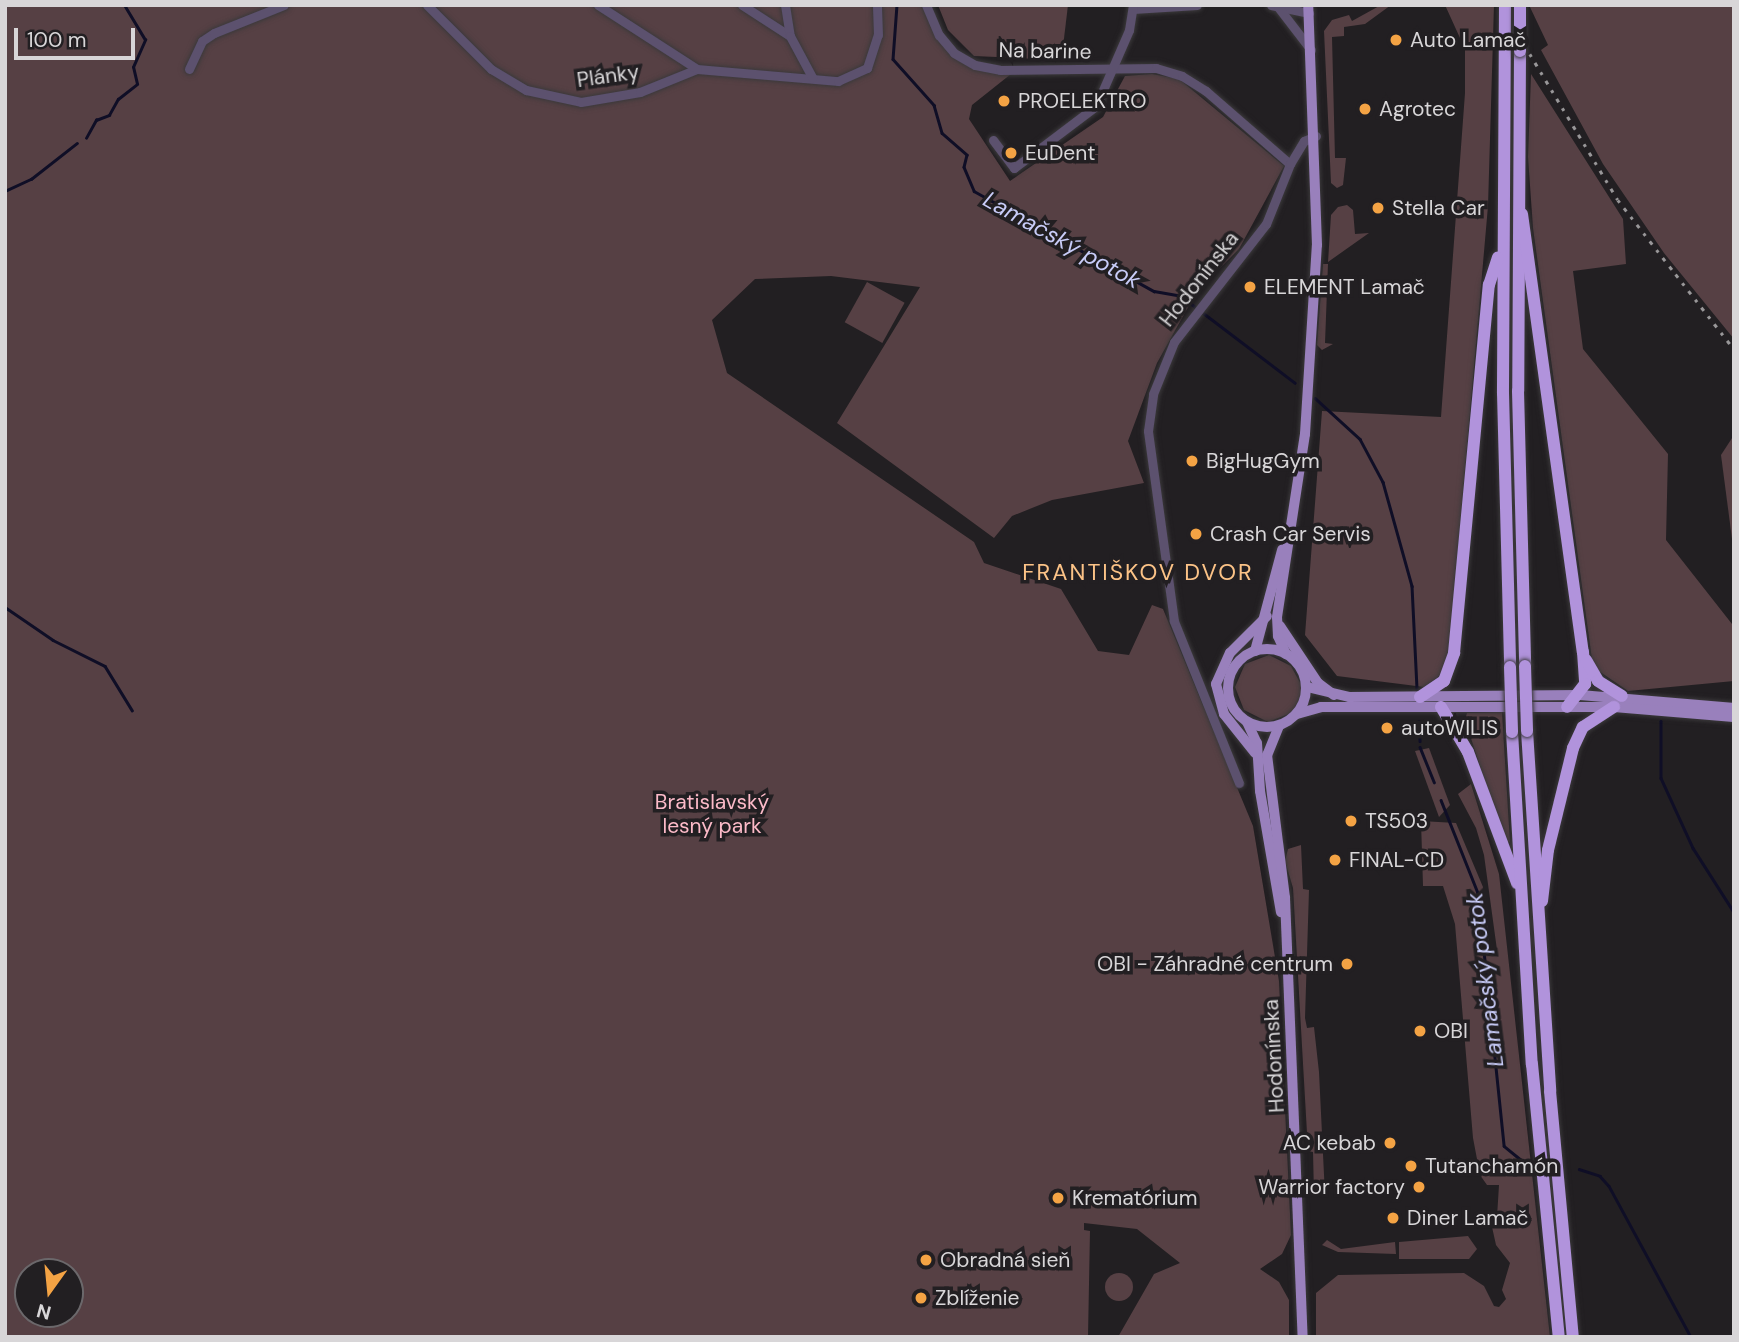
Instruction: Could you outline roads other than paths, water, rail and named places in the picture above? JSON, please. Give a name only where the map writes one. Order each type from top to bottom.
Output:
[{"type":"highway","points":[[1520,5],[1517,190],[1527,731],[1538,914],[1573,1337]]},
{"type":"highway","points":[[1504,11],[1502,244],[1512,732],[1538,1132],[1559,1337]]},
{"type":"highway","points":[[1517,190],[1530,249],[1583,652],[1585,684],[1580,695],[1567,707]]},
{"type":"highway","points":[[1415,702],[1444,681],[1454,653],[1489,285],[1502,244]]},
{"type":"highway","points":[[1538,914],[1548,850],[1573,748],[1583,727],[1618,702],[1598,681],[1583,652]]},
{"type":"highway","points":[[1441,707],[1468,752],[1522,898]]},
{"type":"main road","name":"Hodonínska","points":[[1288,942],[1270,858],[1258,743],[1247,722],[1232,706],[1228,684],[1237,664],[1255,651],[1272,617],[1297,496],[1306,434],[1317,245],[1312,51],[1308,9]]},
{"type":"main road","name":"Hodonínska","points":[[1272,617],[1286,654],[1302,670],[1307,687]]},
{"type":"main road","points":[[1258,760],[1247,737],[1224,714],[1216,684],[1230,653],[1272,617],[1318,683],[1336,696]]},
{"type":"main road","points":[[1255,651],[1286,654]]},
{"type":"main road","points":[[1297,714],[1307,687],[1336,696],[1415,702],[1441,707],[1567,707],[1618,702],[1734,708]]},
{"type":"main road","points":[[1247,722],[1279,726],[1313,707],[1580,695],[1734,717]]},
{"type":"main road","name":"Hodonínska","points":[[1279,726],[1267,755],[1288,942],[1303,1337]]},
{"type":"street","points":[[189,69],[202,41],[214,33],[284,5]]},
{"type":"street","name":"Plánky","points":[[427,5],[491,69],[526,90],[581,102],[639,92],[697,69],[838,81],[867,68],[878,35],[877,5]]},
{"type":"street","name":"Plánky","points":[[598,5],[697,69]]},
{"type":"street","points":[[742,5],[790,36]]},
{"type":"street","points":[[785,5],[790,36],[811,77]]},
{"type":"street","name":"Na barine","points":[[926,5],[939,35],[954,53],[975,65],[1000,69],[1156,68],[1182,76],[1290,164]]},
{"type":"street","points":[[993,140],[1014,169],[1096,106],[1124,44],[1133,7],[1197,5]]},
{"type":"street","points":[[1275,6],[1308,9]]},
{"type":"street","points":[[1275,6],[1312,51]]},
{"type":"street","name":"Hodonínska","points":[[1240,783],[1174,621],[1149,464],[1153,394],[1174,342],[1266,224],[1290,164],[1304,141],[1315,136]]},
{"type":"waterway","name":"Lamačský potok","points":[[86,138],[96,120],[109,115],[118,99],[137,84],[133,67],[145,40],[124,5]]},
{"type":"waterway","name":"Lamačský potok","points":[[897,5],[893,59],[934,105],[942,133],[967,155],[964,167],[974,191],[1154,291],[1181,296],[1295,383]]},
{"type":"waterway","name":"Lamačský potok","points":[[5,191],[31,179],[77,143]]},
{"type":"waterway","name":"Lamačský potok","points":[[1315,398],[1360,439],[1383,482],[1412,586],[1417,689]]},
{"type":"waterway","points":[[5,607],[53,640],[105,666],[132,710]]},
{"type":"waterway","name":"Lamačský potok","points":[[1419,721],[1420,741]]},
{"type":"waterway","points":[[1661,721],[1661,778],[1693,848],[1734,912]]},
{"type":"waterway","name":"Lamačský potok","points":[[1420,747],[1434,782]]},
{"type":"waterway","name":"Lamačský potok","points":[[1441,800],[1478,893],[1504,1146],[1520,1159]]},
{"type":"waterway","name":"Lamačský potok","points":[[1579,1169],[1600,1176],[1609,1186],[1691,1337]]},
{"type":"railway","points":[[1530,54],[1618,200],[1734,349]]},
{"type":"place","name":"Auto Lamač","points":[[1396,40]]},
{"type":"place","name":"PROELEKTRO","points":[[1004,101]]},
{"type":"place","name":"Agrotec","points":[[1365,109]]},
{"type":"place","name":"EuDent","points":[[1011,153]]},
{"type":"place","name":"Stella Car","points":[[1378,208]]},
{"type":"place","name":"ELEMENT Lamač","points":[[1250,287]]},
{"type":"place","name":"BigHugGym","points":[[1192,461]]},
{"type":"place","name":"Crash Car Servis","points":[[1196,534]]},
{"type":"place","name":"autoWILIS","points":[[1387,728]]},
{"type":"place","name":"TS503","points":[[1351,821]]},
{"type":"place","name":"FINAL-CD","points":[[1335,860]]},
{"type":"place","name":"OBI - Záhradné centrum","points":[[1347,964]]},
{"type":"place","name":"OBI","points":[[1420,1031]]},
{"type":"place","name":"AC kebab","points":[[1390,1143]]},
{"type":"place","name":"Tutanchamón","points":[[1411,1166]]},
{"type":"place","name":"Warrior factory","points":[[1419,1187]]},
{"type":"place","name":"Krematórium","points":[[1058,1198]]},
{"type":"place","name":"Diner Lamač","points":[[1393,1218]]},
{"type":"place","name":"Obradná sieň","points":[[926,1260]]},
{"type":"place","name":"Zblíženie","points":[[921,1298]]},
{"type":"district","name":"FRANTIŠKOV DVOR","points":[[1138,572]]},
{"type":"park label","name":"Bratislavský lesný park","points":[[712,814]]}]
